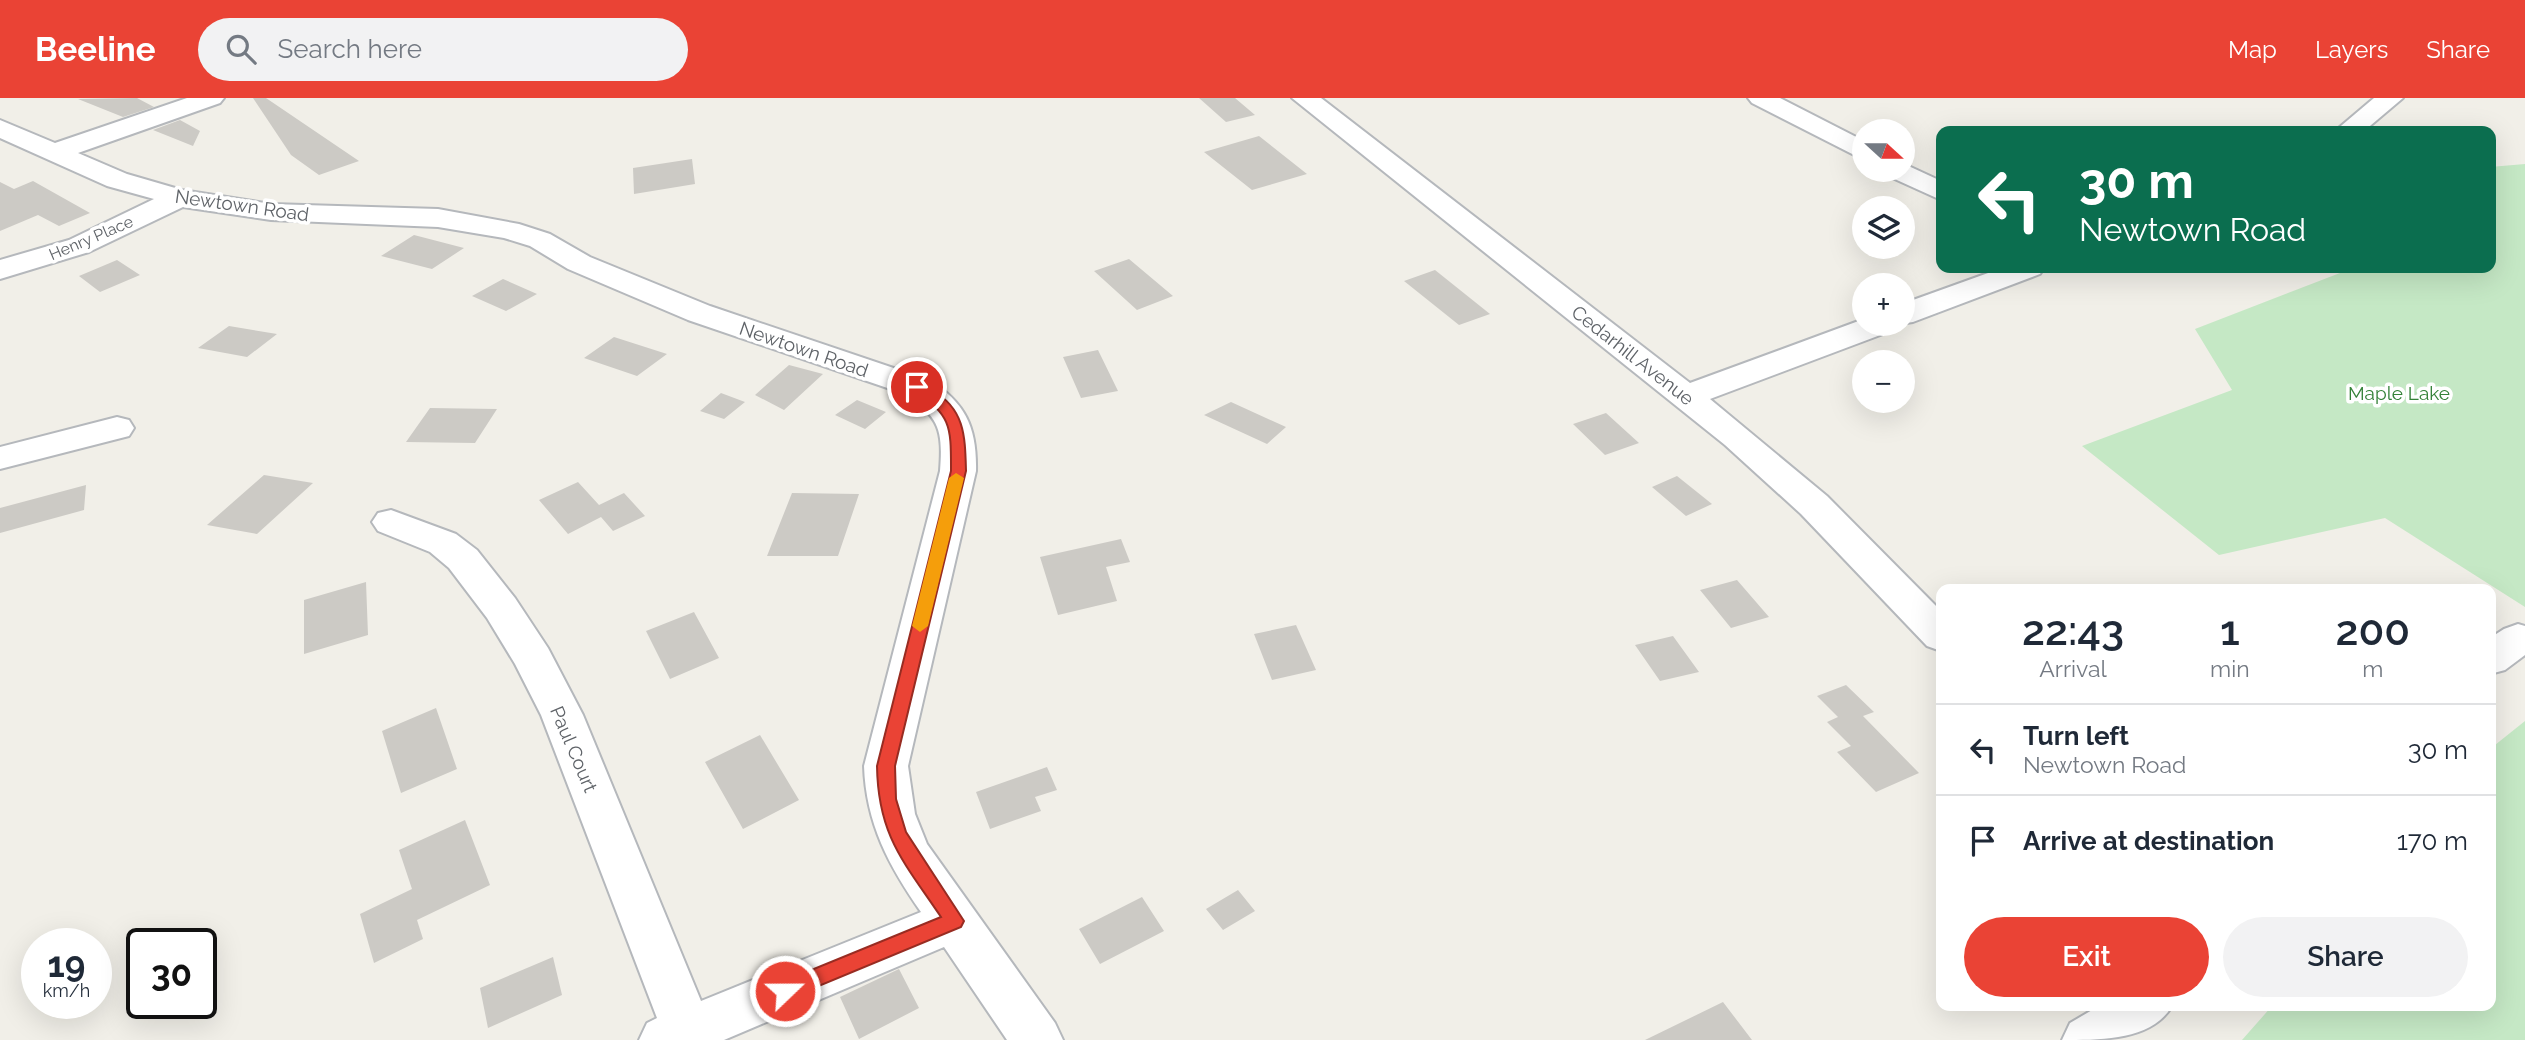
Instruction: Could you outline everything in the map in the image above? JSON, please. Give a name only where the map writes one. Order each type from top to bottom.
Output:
[{"type":"street","points":[[54,152],[211,98]]},
{"type":"street","name":"Cedarhill Avenue","points":[[1305,98],[1686,396],[1814,505],[1936,631]]},
{"type":"street","points":[[1760,98],[1852,146]]},
{"type":"street","points":[[2354,126],[2390,98]]},
{"type":"street","name":"Newtown Road","points":[[0,128],[117,180],[179,198],[271,212],[438,218],[509,230],[540,240],[579,263],[699,313],[917,387],[936,398],[950,412],[958,430],[958,471],[886,766],[887,799],[897,835],[1037,1040]]},
{"type":"street","points":[[1915,179],[1936,189]]},
{"type":"street","name":"Henry Place","points":[[0,271],[79,246],[179,198]]},
{"type":"street","points":[[1915,310],[2015,273]]},
{"type":"street","points":[[1686,396],[1852,334]]},
{"type":"street","points":[[0,458],[117,428]]},
{"type":"street","name":"Paul Court","points":[[391,522],[443,543],[463,559],[501,608],[533,659],[562,715],[677,1035]]},
{"type":"street","points":[[677,1035],[954,921]]},
{"type":"street","points":[[2088,1040],[2138,1011]]},
{"type":"green space","name":"Maple Lake","points":[[2525,164],[2525,607],[2496,589],[2496,584],[2489,584],[2385,518],[2219,555],[2082,446],[2232,390],[2195,329],[2340,273],[2496,273],[2496,166]]},
{"type":"green space","points":[[2525,721],[2525,1040],[2242,1040],[2268,1011],[2496,1011],[2496,744]]},
{"type":"building","points":[[137,98],[154,107],[123,117],[78,99]]},
{"type":"building","points":[[253,98],[266,98],[359,161],[319,175],[291,155]]},
{"type":"building","points":[[1199,98],[1235,98],[1255,115],[1226,122]]},
{"type":"building","points":[[180,120],[200,131],[193,146],[153,130]]},
{"type":"building","points":[[1259,136],[1307,174],[1252,190],[1204,152]]},
{"type":"building","points":[[692,159],[695,184],[634,194],[633,168]]},
{"type":"building","points":[[33,181],[90,213],[59,226],[38,215],[0,231],[0,182],[14,189]]},
{"type":"building","points":[[414,235],[464,248],[432,269],[381,256]]},
{"type":"building","points":[[1129,259],[1173,296],[1137,310],[1094,271]]},
{"type":"building","points":[[117,260],[140,275],[100,292],[79,276]]},
{"type":"building","points":[[1435,270],[1490,314],[1459,325],[1404,281]]},
{"type":"building","points":[[503,279],[537,294],[506,311],[472,296]]},
{"type":"building","points":[[229,326],[277,334],[247,357],[198,348]]},
{"type":"building","points":[[614,337],[667,354],[637,376],[584,358]]},
{"type":"building","points":[[1098,350],[1118,391],[1081,398],[1063,357]]},
{"type":"building","points":[[789,365],[823,374],[784,410],[755,395]]},
{"type":"building","points":[[721,393],[745,402],[724,419],[700,411]]},
{"type":"building","points":[[857,400],[886,412],[865,429],[835,415]]},
{"type":"building","points":[[1231,402],[1286,427],[1267,444],[1204,415]]},
{"type":"building","points":[[430,408],[497,409],[475,443],[406,442]]},
{"type":"building","points":[[1606,413],[1639,443],[1605,455],[1573,424]]},
{"type":"building","points":[[264,475],[313,483],[257,534],[207,525]]},
{"type":"building","points":[[1677,476],[1712,504],[1686,516],[1652,487]]},
{"type":"building","points":[[578,482],[599,505],[624,493],[645,516],[613,531],[601,517],[568,534],[539,500]]},
{"type":"building","points":[[86,485],[84,510],[0,533],[0,508]]},
{"type":"building","points":[[792,493],[859,494],[838,556],[767,556]]},
{"type":"building","points":[[1121,539],[1130,562],[1106,567],[1117,601],[1058,615],[1040,557]]},
{"type":"building","points":[[1737,580],[1769,617],[1731,628],[1700,590]]},
{"type":"building","points":[[366,582],[368,635],[304,654],[304,600]]},
{"type":"building","points":[[694,612],[719,658],[670,679],[646,631]]},
{"type":"building","points":[[1296,625],[1316,670],[1272,680],[1254,634]]},
{"type":"building","points":[[1673,636],[1699,672],[1660,681],[1635,645]]},
{"type":"building","points":[[1846,685],[1874,712],[1863,716],[1919,773],[1876,792],[1837,752],[1851,746],[1827,722],[1838,717],[1817,696]]},
{"type":"building","points":[[436,708],[457,769],[401,793],[382,731]]},
{"type":"building","points":[[760,735],[799,800],[743,829],[705,762]]},
{"type":"building","points":[[1047,767],[1057,790],[1035,797],[1041,811],[990,829],[976,792]]},
{"type":"building","points":[[465,820],[490,885],[417,920],[423,939],[374,963],[360,914],[412,889],[399,850]]},
{"type":"building","points":[[1238,890],[1255,911],[1223,930],[1206,909]]},
{"type":"building","points":[[1142,897],[1164,931],[1100,964],[1079,929]]},
{"type":"building","points":[[553,957],[562,995],[488,1028],[480,988]]},
{"type":"building","points":[[899,969],[919,1008],[859,1039],[840,997]]},
{"type":"building","points":[[1723,1002],[1752,1040],[1645,1040]]},
{"type":"slow traffic","points":[[920,626],[956,478]]},
{"type":"route","points":[[785,991],[954,921],[897,835],[887,799],[886,766],[958,471],[960,444],[958,430],[950,412],[936,398],[917,387]]}]
